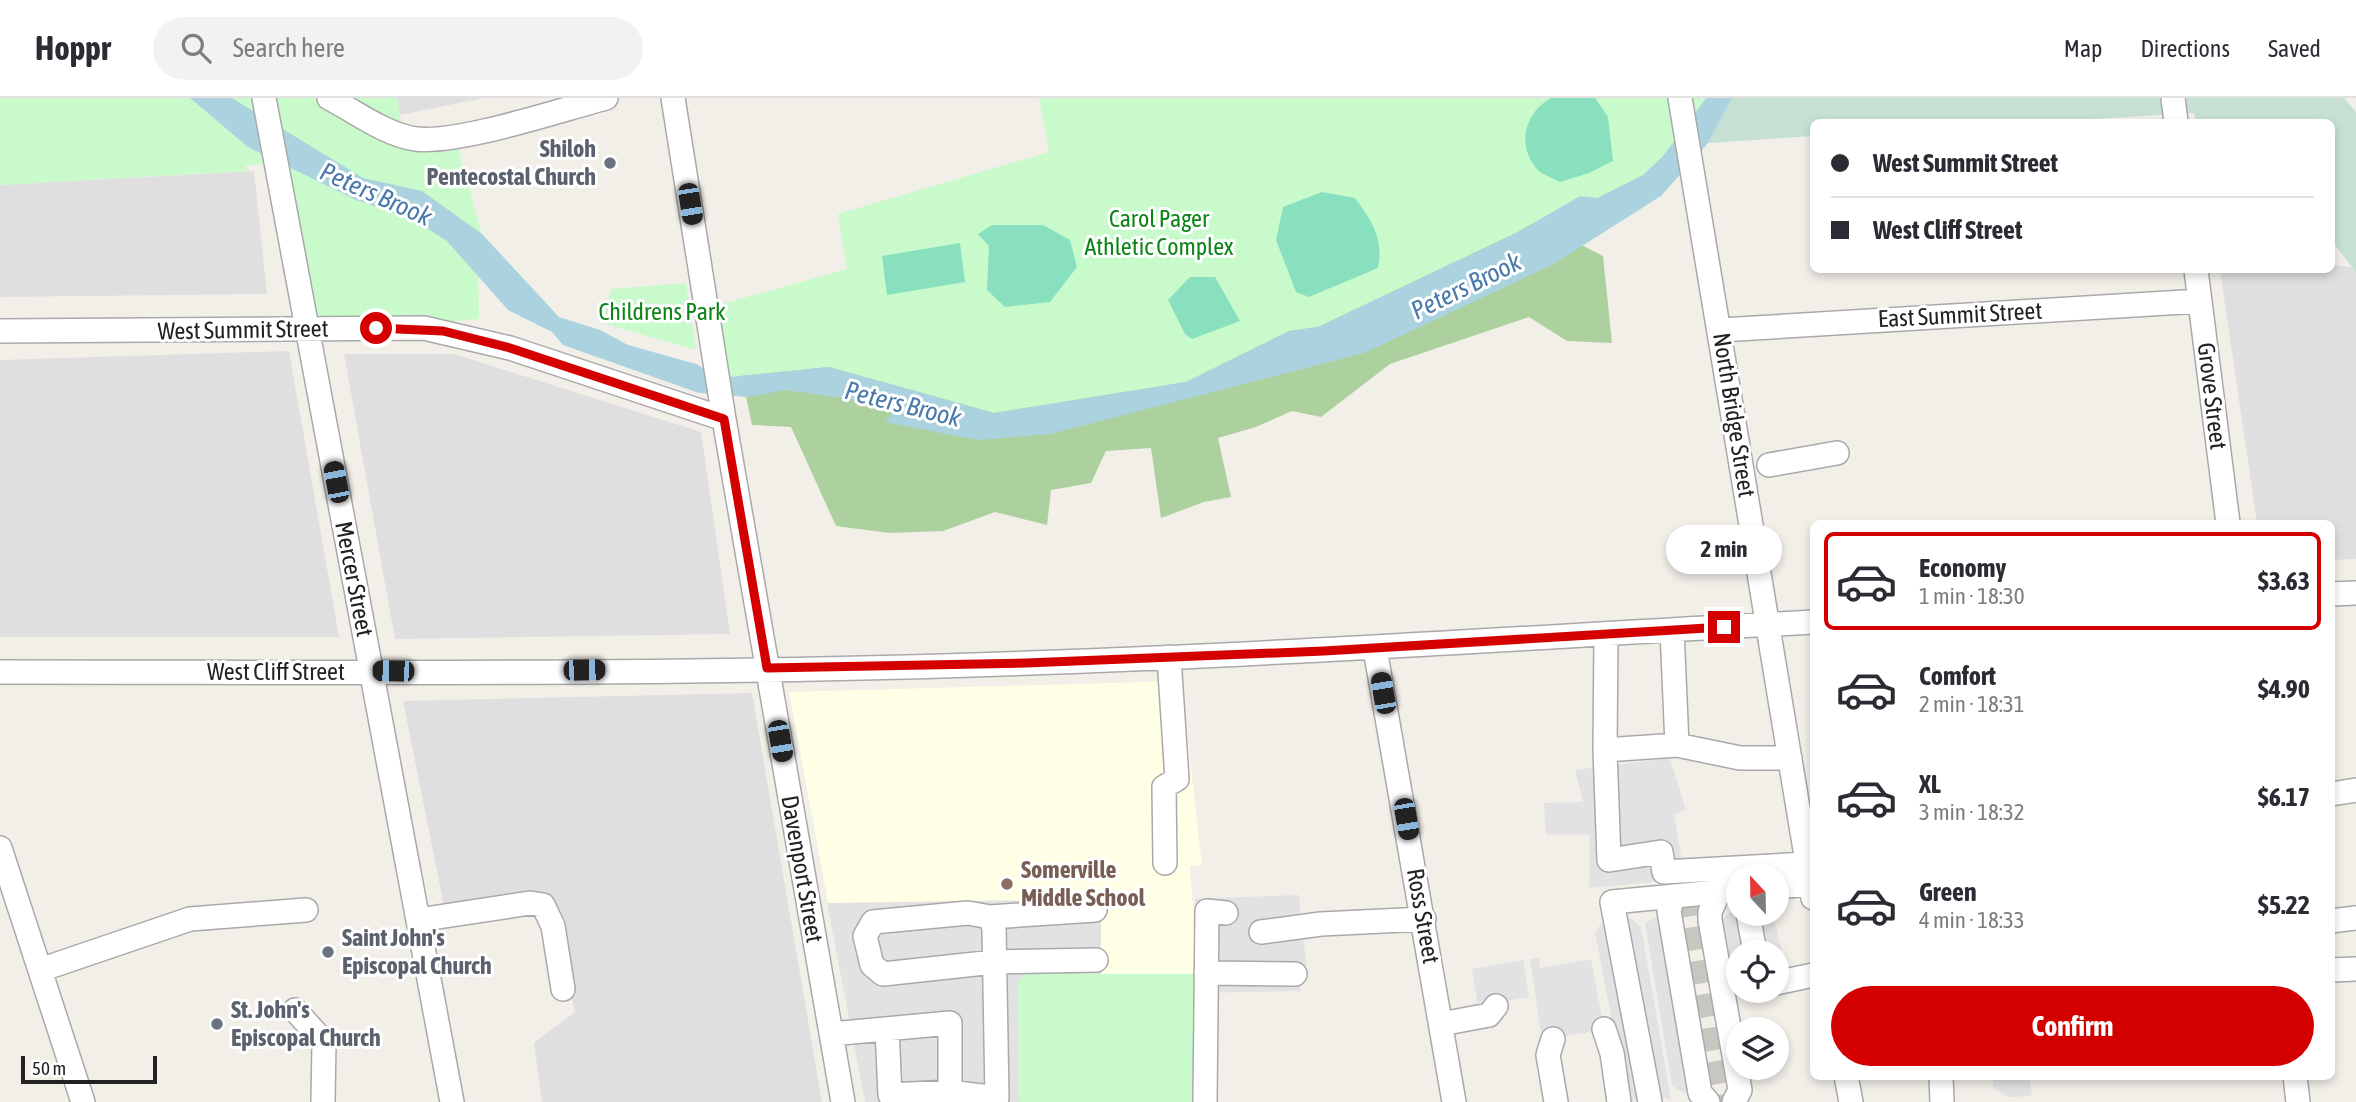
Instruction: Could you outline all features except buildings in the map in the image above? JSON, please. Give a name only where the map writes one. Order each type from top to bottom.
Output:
[{"type":"street","name":"Mercer Street","points":[[264,98],[453,1102]]},
{"type":"street","points":[[329,98],[396,134],[417,139],[448,138],[606,98]]},
{"type":"street","name":"Davenport Street","points":[[673,98],[722,410],[843,1102]]},
{"type":"street","name":"North Bridge Street","points":[[1680,98],[1790,758],[1806,810],[1810,882]]},
{"type":"street","points":[[2173,98],[2176,119]]},
{"type":"street","name":"Grove Street","points":[[2196,273],[2228,520]]},
{"type":"street","name":"East Summit Street","points":[[1720,330],[2200,300]]},
{"type":"street","name":"West Summit Street","points":[[0,331],[307,328],[443,331],[722,410]]},
{"type":"street","points":[[1745,478],[1769,465],[1837,453]]},
{"type":"street","points":[[1741,455],[1769,465]]},
{"type":"street","points":[[2335,594],[2356,593]]},
{"type":"street","name":"West Cliff Street","points":[[0,672],[767,668],[1169,657],[1375,649],[1810,622]]},
{"type":"street","points":[[1672,630],[1677,745]]},
{"type":"street","points":[[1606,634],[1608,860],[1661,852],[1664,872],[1810,882]]},
{"type":"street","name":"Ross Street","points":[[1375,649],[1454,1102]]},
{"type":"street","points":[[1165,863],[1164,787],[1177,779],[1169,657]]},
{"type":"street","points":[[1605,750],[1677,745],[1740,758],[1790,758]]},
{"type":"street","points":[[2335,793],[2356,790]]},
{"type":"street","points":[[0,848],[83,1102]]},
{"type":"street","points":[[1789,885],[1810,882]]},
{"type":"street","points":[[1650,1102],[1612,902],[1726,891]]},
{"type":"street","points":[[1726,893],[1710,912],[1710,920],[1740,1090],[1734,1102]]},
{"type":"street","points":[[1673,896],[1669,911],[1699,1093],[1708,1102]]},
{"type":"street","points":[[418,920],[530,903],[542,905],[553,926],[563,989]]},
{"type":"street","points":[[40,970],[190,919],[306,910]]},
{"type":"street","points":[[1096,910],[990,917],[968,913],[873,922],[864,936],[872,965],[883,974],[995,962],[1096,960]]},
{"type":"street","points":[[1205,1102],[1207,911],[1226,913]]},
{"type":"street","points":[[887,1028],[890,1095],[950,1092],[997,1100],[995,962],[990,917]]},
{"type":"street","points":[[2335,921],[2356,918]]},
{"type":"street","points":[[1261,932],[1321,924],[1424,919]]},
{"type":"street","points":[[2335,970],[2356,969]]},
{"type":"street","points":[[1206,973],[1295,974]]},
{"type":"street","points":[[1789,980],[1810,976]]},
{"type":"street","points":[[1441,1024],[1489,1014],[1496,1006]]},
{"type":"street","points":[[295,1010],[324,1042],[323,1102]]},
{"type":"street","points":[[831,1034],[950,1023],[950,1092]]},
{"type":"street","points":[[1604,1029],[1612,1053],[1619,1102]]},
{"type":"street","points":[[1553,1039],[1548,1055],[1556,1102]]},
{"type":"street","points":[[1847,1080],[1851,1102]]},
{"type":"street","points":[[1941,1080],[1941,1102]]},
{"type":"street","points":[[2295,1080],[2298,1102]]},
{"type":"shaded area","points":[[397,98],[483,98],[400,115]]},
{"type":"shaded area","points":[[1732,98],[2344,98],[2356,112],[2356,272],[2335,245],[2335,119],[2195,119],[2194,113],[2090,119],[1810,119],[1810,136],[1708,143]]},
{"type":"shaded area","points":[[254,171],[267,294],[0,297],[0,185]]},
{"type":"shaded area","points":[[2335,265],[2356,268],[2356,559],[2335,560],[2335,520],[2257,520],[2220,273],[2335,273]]},
{"type":"shaded area","points":[[289,351],[339,637],[0,637],[0,360]]},
{"type":"shaded area","points":[[344,354],[454,354],[701,432],[730,634],[395,639]]},
{"type":"shaded area","name":"Somerville Middle School","points":[[1181,681],[1202,865],[1190,866],[1198,974],[1198,1102],[865,1102],[789,692]]},
{"type":"shaded area","points":[[752,693],[822,1102],[542,1102],[534,1043],[575,1012],[550,907],[447,921],[403,701]]},
{"type":"shaded area","points":[[1670,758],[1686,810],[1674,814],[1685,879],[1589,888],[1590,835],[1546,834],[1544,803],[1583,802],[1575,770]]},
{"type":"shaded area","points":[[1299,895],[1306,964],[1300,991],[1202,993],[1195,899]]},
{"type":"shaded area","points":[[1101,899],[1101,974],[1027,974],[1018,981],[1019,1102],[865,1102],[827,903]]},
{"type":"shaded area","points":[[1669,911],[1697,1079],[1685,1093],[1672,1086],[1645,923]]},
{"type":"shaded area","points":[[1624,913],[1641,927],[1671,1100],[1648,1093],[1640,1094],[1633,1102],[1627,1099],[1595,932],[1608,915]]},
{"type":"shaded area","points":[[1726,916],[1726,926],[1776,926],[1779,940],[1726,941],[1722,919]]},
{"type":"shaded area","points":[[1539,958],[1540,968],[1591,959],[1604,1029],[1542,1041],[1530,959]]},
{"type":"shaded area","points":[[1523,960],[1529,997],[1478,1006],[1472,969]]},
{"type":"shaded area","points":[[1993,1080],[2030,1080],[2032,1096],[2008,1097],[1993,1087]]},
{"type":"green space","points":[[0,98],[397,98],[405,150],[458,148],[482,234],[478,274],[479,319],[309,334],[275,164],[246,165],[247,171],[0,185]]},
{"type":"green space","name":"Carol Pager Athletic Complex","points":[[1039,98],[1706,98],[1663,156],[1643,175],[1597,198],[1580,196],[1518,232],[1318,327],[1289,331],[1186,382],[994,413],[829,367],[720,378],[708,308],[847,269],[838,214],[1049,152]]},
{"type":"green space","points":[[1551,98],[1595,98],[1608,117],[1613,161],[1589,173],[1560,182],[1536,168],[1526,148],[1527,129],[1535,111]]},
{"type":"green space","points":[[1322,192],[1355,198],[1367,215],[1378,239],[1378,268],[1309,297],[1296,292],[1276,240],[1283,207]]},
{"type":"green space","points":[[1514,211],[1603,256],[1612,343],[1567,341],[1529,317],[1390,364],[1321,417],[1292,411],[1256,427],[1218,438],[1231,497],[1204,502],[1161,518],[1151,448],[1106,451],[1091,483],[1051,490],[1047,525],[995,512],[943,531],[889,533],[836,526],[791,427],[752,425],[739,363]]},
{"type":"green space","points":[[992,225],[1043,225],[1070,240],[1077,267],[1050,302],[1005,307],[987,290],[989,246],[978,234]]},
{"type":"green space","points":[[960,243],[965,282],[887,295],[882,256]]},
{"type":"green space","points":[[1190,277],[1215,277],[1240,321],[1192,339],[1185,334],[1168,300]]},
{"type":"green space","name":"Childrens Park","points":[[686,283],[696,350],[602,323],[611,289]]},
{"type":"green space","points":[[1027,974],[1198,974],[1198,1102],[1019,1102],[1018,981]]},
{"type":"water","name":"Peters Brook","points":[[190,98],[232,98],[363,178],[422,191],[482,234],[559,317],[600,330],[628,345],[696,364],[720,378],[829,367],[994,413],[1186,382],[1289,331],[1318,327],[1518,232],[1580,196],[1597,198],[1643,175],[1663,156],[1706,98],[1732,98],[1708,143],[1661,196],[1552,265],[1364,353],[1050,434],[978,440],[885,422],[898,406],[786,390],[747,397],[699,393],[563,345],[552,332],[508,310],[447,241],[415,221],[354,199],[248,147]]},
{"type":"tunnel","points":[[1695,894],[1690,913],[1723,1102]]},
{"type":"place","name":"Shiloh Pentecostal Church","points":[[610,163]]},
{"type":"place","name":"Somerville Middle School","points":[[1007,884]]},
{"type":"place","name":"Saint John's Episcopal Church","points":[[328,952]]},
{"type":"place","name":"St. John's Episcopal Church","points":[[217,1024]]},
{"type":"route","points":[[376,328],[424,328],[510,348],[724,419],[767,668],[1026,663],[1375,649],[1724,627]]}]
